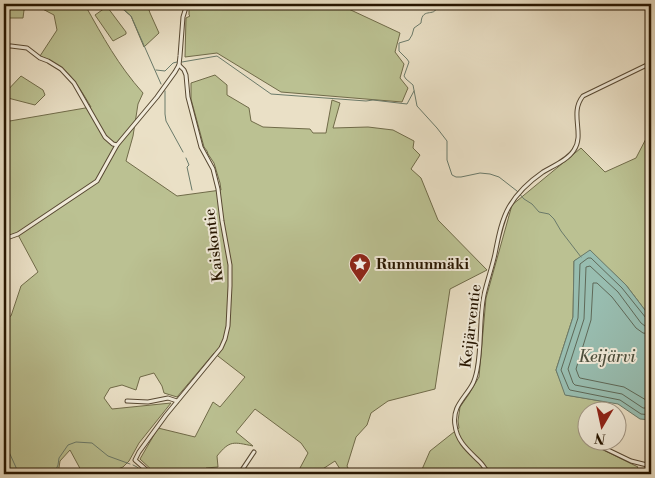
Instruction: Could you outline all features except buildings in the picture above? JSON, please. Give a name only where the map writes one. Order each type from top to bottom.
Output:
[{"type":"street","points":[[4,239],[18,234],[97,181],[117,145],[176,72],[179,65],[187,4]]},
{"type":"street","points":[[4,46],[27,48],[40,58],[61,69],[74,82],[105,137],[112,144],[117,145]]},
{"type":"street","name":"Keijärventie","points":[[489,474],[458,437],[454,418],[458,404],[473,384],[476,376],[484,295],[508,208],[523,189],[542,173],[571,155],[576,148],[578,141],[577,106],[579,100],[583,96],[651,64]]},
{"type":"street","name":"Kaiskontie","points":[[151,474],[135,460],[139,452],[177,401],[222,348],[228,326],[231,275],[218,189],[213,169],[201,147],[188,97],[186,75],[179,65]]},
{"type":"street","points":[[127,401],[148,402],[168,398],[177,401]]},
{"type":"street","points":[[608,450],[631,461],[651,466]]},
{"type":"street","points":[[209,474],[220,471],[240,472],[254,452]]},
{"type":"green space","points":[[4,4],[87,4],[85,5],[111,51],[143,93],[138,104],[133,136],[126,161],[177,196],[221,190],[214,163],[204,147],[191,99],[191,83],[215,75],[227,85],[227,95],[249,108],[251,121],[263,127],[310,129],[313,133],[326,133],[332,100],[340,103],[333,128],[368,127],[393,130],[414,141],[413,148],[420,155],[411,169],[421,178],[438,220],[487,270],[450,289],[435,389],[388,401],[371,413],[367,425],[356,437],[347,466],[349,470],[347,474],[343,474],[335,461],[315,474],[295,474],[308,453],[301,443],[255,409],[236,432],[253,446],[236,443],[225,447],[217,456],[218,467],[206,468],[201,474],[156,474],[140,459],[158,428],[195,437],[213,402],[220,407],[245,377],[214,353],[177,397],[164,393],[154,373],[140,377],[136,390],[122,385],[110,388],[104,398],[112,409],[171,403],[139,443],[129,461],[123,467],[106,474],[83,474],[70,450],[60,461],[58,474],[4,474],[4,319],[11,316],[21,286],[38,272],[17,233],[4,237],[4,122],[91,107],[81,90],[65,71],[40,56],[57,30],[54,15],[35,5],[24,10],[23,18],[4,18]]},
{"type":"green space","points":[[117,4],[147,4],[159,33],[144,47],[131,16]]},
{"type":"green space","points":[[189,4],[338,4],[400,33],[395,52],[404,64],[400,78],[408,88],[402,102],[281,92],[217,53],[185,57],[186,18],[190,16]]},
{"type":"green space","points":[[108,8],[126,32],[126,34],[113,41],[95,15]]},
{"type":"green space","points":[[21,76],[43,90],[45,95],[35,105],[4,97],[4,94]]},
{"type":"green space","points":[[651,129],[651,318],[626,285],[590,251],[574,261],[573,317],[556,370],[566,395],[595,400],[578,400],[578,450],[603,450],[638,467],[633,474],[420,474],[430,451],[459,428],[460,407],[479,377],[486,298],[512,205],[581,148],[605,172],[636,158]]},
{"type":"water","name":"Keijärvi","points":[[590,250],[626,285],[651,318],[651,420],[640,419],[628,411],[628,400],[594,400],[565,395],[556,370],[573,317],[574,261]]},
{"type":"waterway","points":[[117,4],[131,16],[161,84]]},
{"type":"waterway","points":[[437,4],[435,11],[424,15],[421,23],[414,28],[409,40],[399,43],[399,51],[409,62],[404,76],[413,85],[417,106],[447,141],[447,160],[452,175],[461,177],[480,173],[499,177],[539,212],[549,214],[581,257]]},
{"type":"waterway","points":[[182,62],[217,56],[271,94],[407,104],[414,91]]},
{"type":"waterway","points":[[156,70],[165,71],[173,63],[177,62]]},
{"type":"waterway","points":[[165,91],[166,121],[183,152]]},
{"type":"waterway","points":[[186,158],[189,165],[187,167],[192,190]]},
{"type":"waterway","points":[[4,441],[19,474]]},
{"type":"waterway","points":[[54,474],[59,458],[68,445],[76,442],[92,443],[108,456],[130,464]]},
{"type":"waterway","points":[[133,465],[145,474]]},
{"type":"place","name":"Runnunmäki","points":[[360,283]]}]
